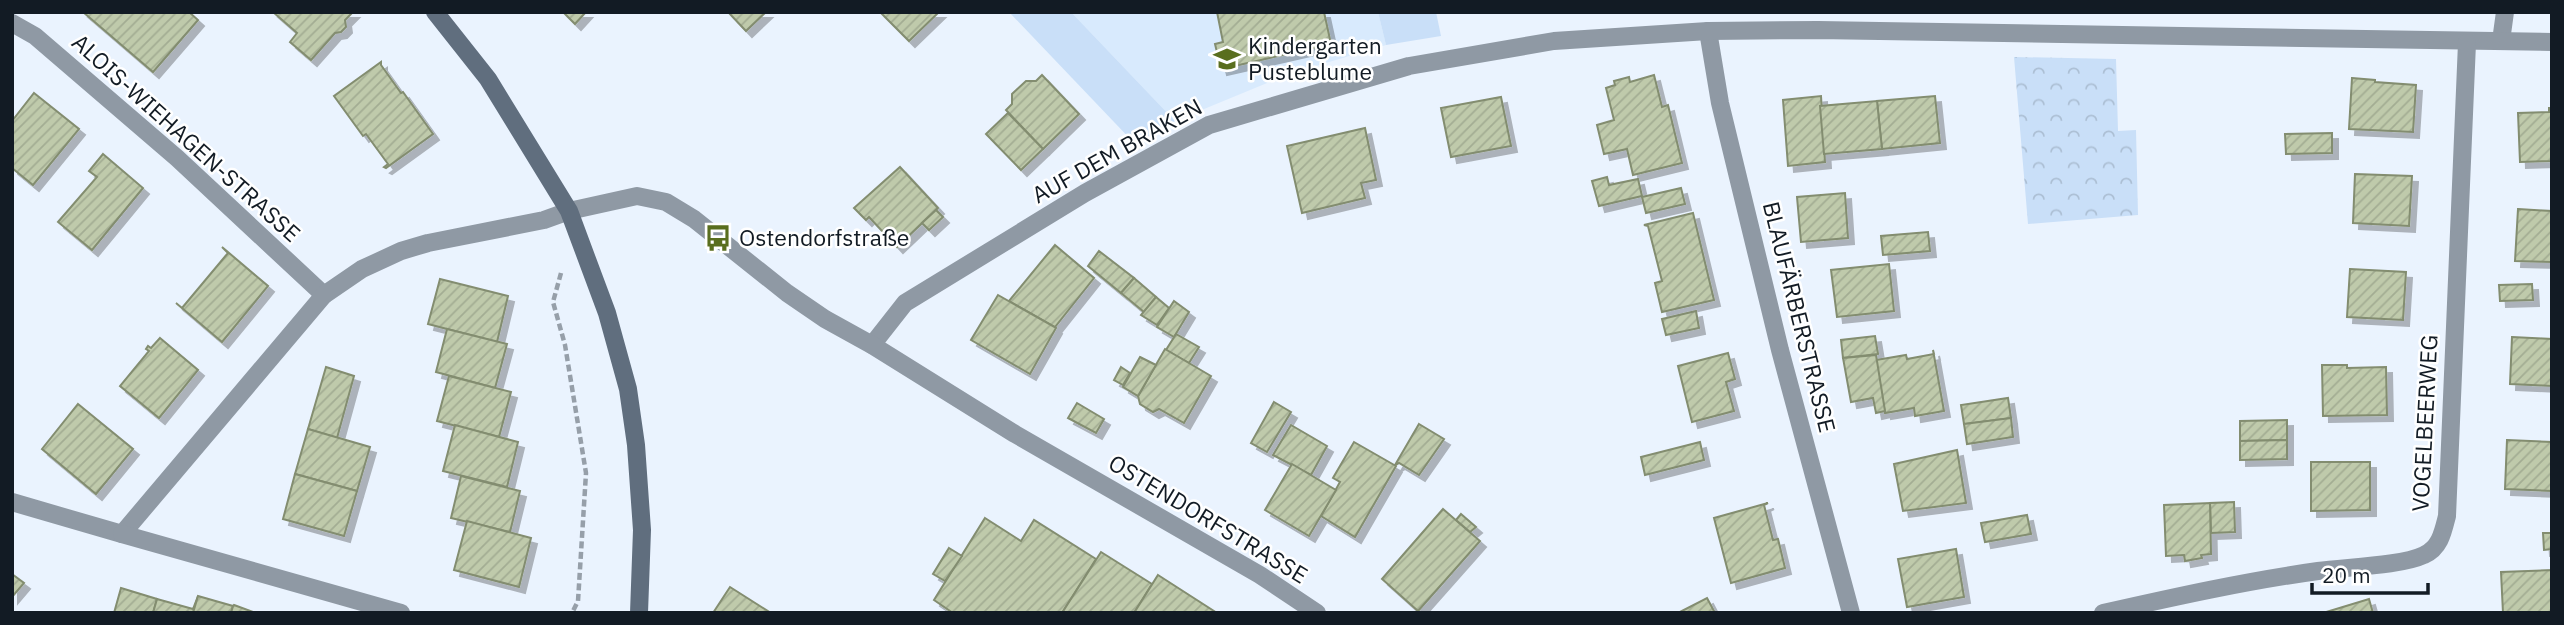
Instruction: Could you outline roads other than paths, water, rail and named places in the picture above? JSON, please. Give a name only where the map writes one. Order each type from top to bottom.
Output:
[{"type":"street","points":[[435,12],[488,79],[569,211],[607,313],[628,389],[636,446],[642,530],[639,613]]},
{"type":"street","points":[[2501,41],[2505,12]]},
{"type":"street","name":"AUF DEM BRAKEN","points":[[873,345],[905,303],[1085,193],[1209,125],[1409,66],[1554,41],[1818,21],[2467,43],[2552,42]]},
{"type":"street","name":"ALOIS-WIEHAGEN-STRASSE","points":[[12,23],[34,36],[177,158],[324,295]]},
{"type":"street","name":"BLAUFÄRBERSTRASSE","points":[[1708,31],[1720,103],[1780,350],[1851,613]]},
{"type":"street","name":"VOGELBEERWEG","points":[[2103,613],[2316,571],[2407,560],[2424,555],[2437,545],[2447,516],[2467,43]]},
{"type":"street","name":"OSTENDORFSTRASSE","points":[[569,211],[637,196],[666,202],[694,219],[787,293],[825,319],[873,345],[1015,434],[1260,575],[1317,613]]},
{"type":"street","points":[[122,534],[324,295],[362,269],[401,251],[544,220],[569,211]]},
{"type":"street","points":[[12,502],[401,613]]},
{"type":"place","name":"Kindergarten Pusteblume","points":[[1227,59]]},
{"type":"place","name":"Ostendorfstraße","points":[[718,238]]}]
